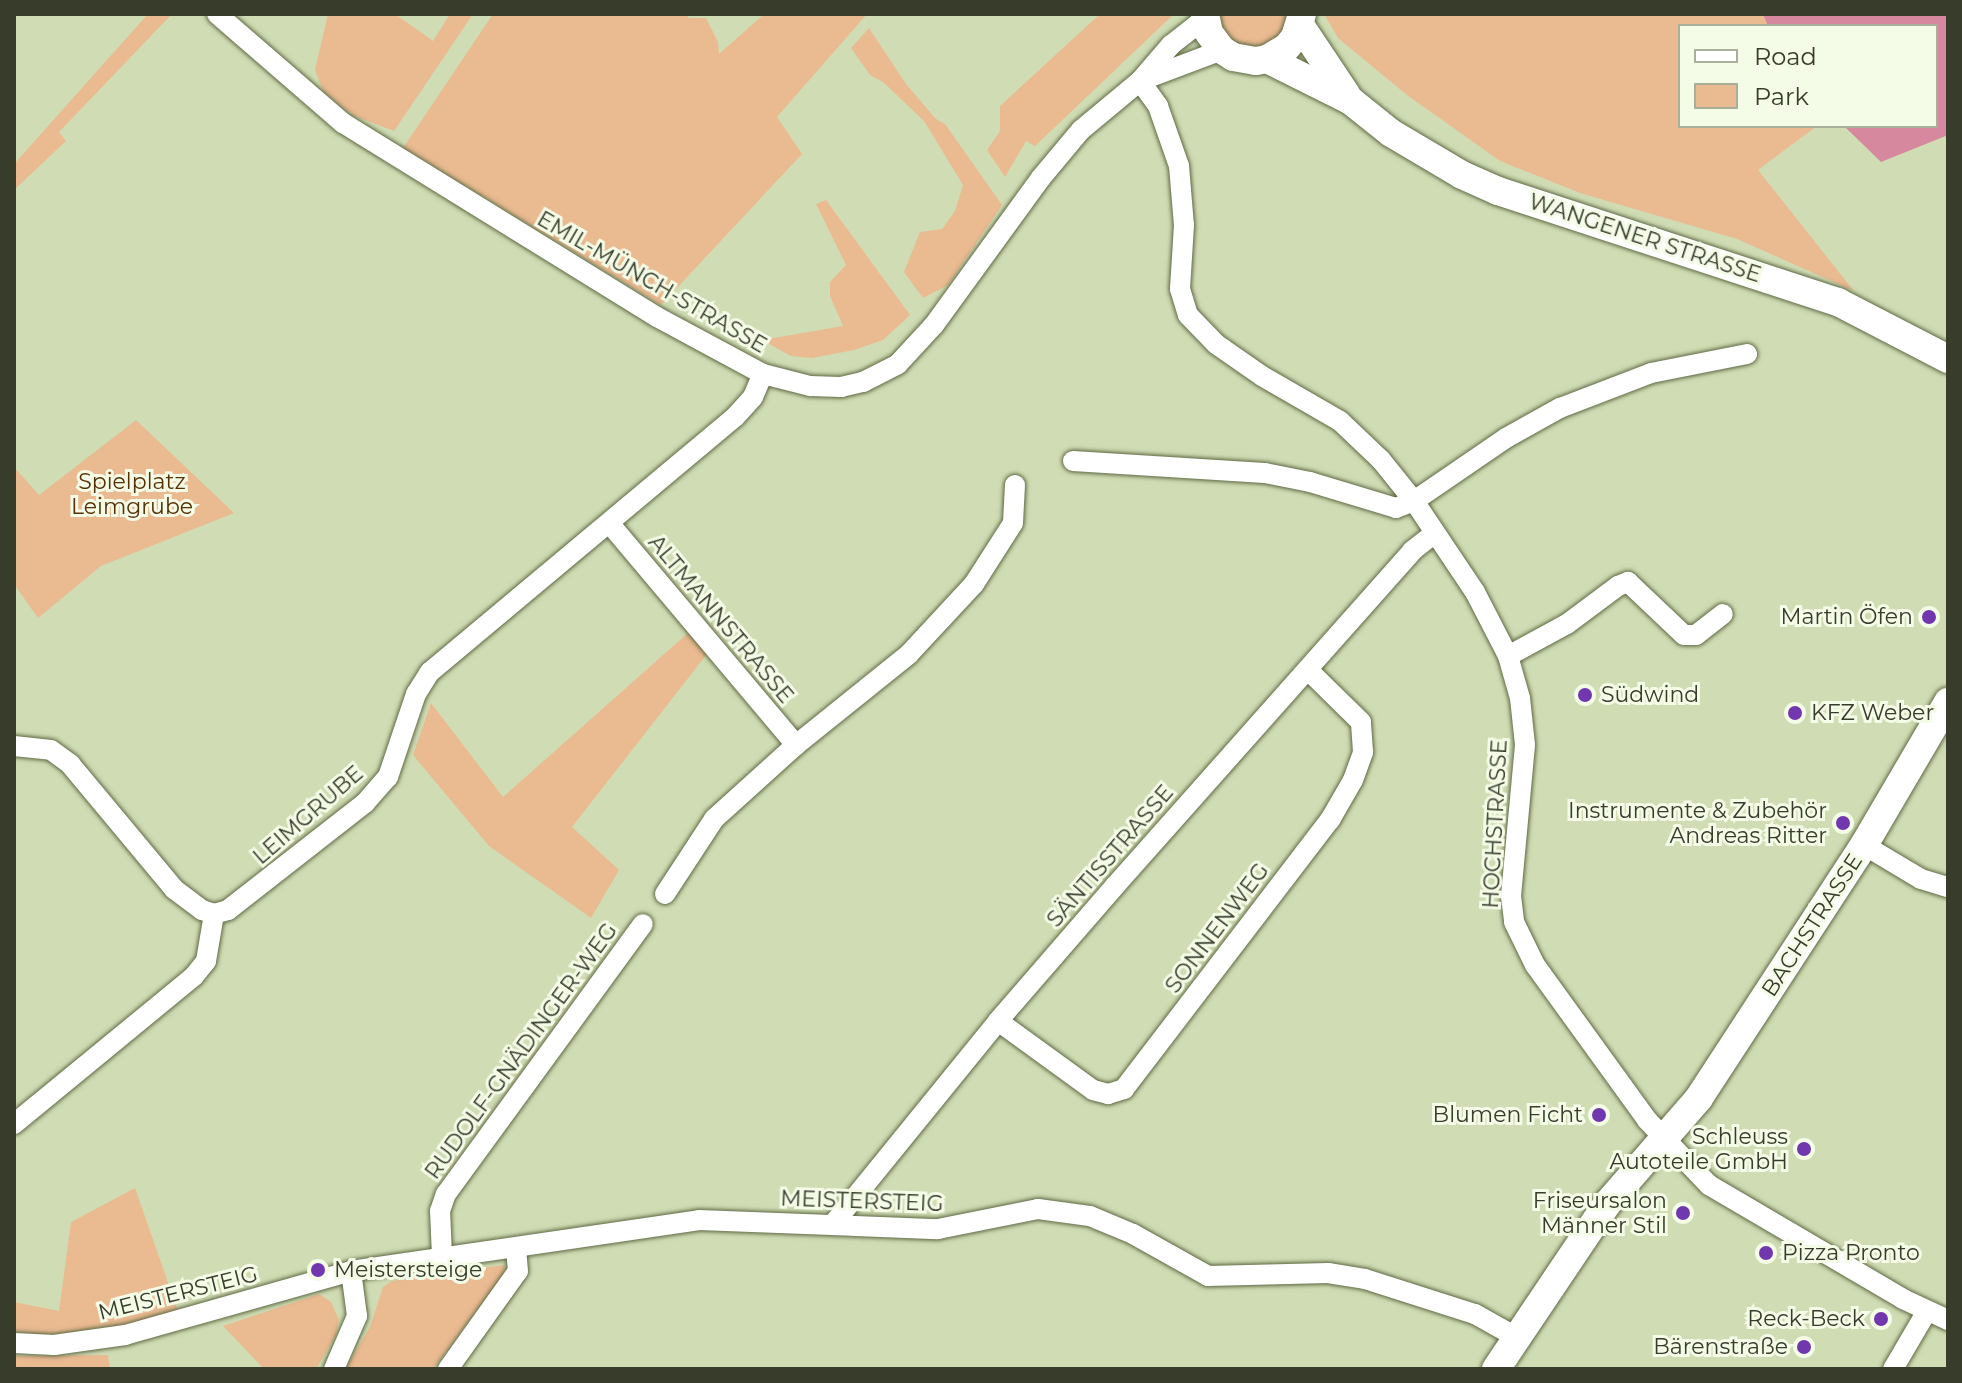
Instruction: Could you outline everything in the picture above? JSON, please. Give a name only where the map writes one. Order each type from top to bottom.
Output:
[{"type":"main road","points":[[1204,16],[1209,33],[1222,50]]},
{"type":"main road","points":[[1267,59],[1287,47],[1301,20]]},
{"type":"main road","name":"WANGENER STRASSE","points":[[1301,20],[1351,101]]},
{"type":"main road","name":"WANGENER STRASSE","points":[[1222,50],[1244,61],[1267,59],[1351,101],[1391,133],[1462,175],[1498,191],[1838,302],[1948,359]]},
{"type":"main road","name":"BACHSTRASSE","points":[[1496,1369],[1607,1204],[1699,1098],[1864,845],[1948,702]]},
{"type":"street","name":"EMIL-MÜNCH-STRASSE","points":[[217,14],[343,123],[657,317],[763,374],[810,386],[841,387],[863,382],[898,364],[934,325],[1040,179],[1081,130],[1140,81],[1171,45],[1204,16]]},
{"type":"street","name":"EMIL-MÜNCH-STRASSE","points":[[1140,81],[1222,50]]},
{"type":"street","name":"HOCHSTRASSE","points":[[1140,81],[1158,106],[1179,166],[1184,225],[1180,289],[1188,315],[1216,344],[1262,376],[1340,421],[1381,460],[1414,501],[1475,592],[1508,656],[1520,698],[1525,745],[1511,896],[1514,922],[1535,965],[1664,1140],[1709,1185],[1927,1311],[1948,1320]]},
{"type":"street","points":[[1073,461],[1265,473],[1310,482],[1396,508],[1414,501],[1506,438],[1560,408],[1651,373],[1747,354]]},
{"type":"street","name":"LEIMGRUBE","points":[[214,914],[244,900],[365,803],[388,777],[416,694],[430,672],[735,417],[753,397],[763,374]]},
{"type":"street","points":[[665,894],[714,819],[796,745],[909,654],[974,584],[1013,523],[1015,485]]},
{"type":"street","name":"ALTMANNSTRASSE","points":[[610,524],[796,745]]},
{"type":"street","name":"SÄNTISSTRASSE","points":[[834,1223],[998,1021],[1412,551],[1435,533]]},
{"type":"street","points":[[1508,656],[1567,624],[1628,582],[1684,635],[1696,635],[1723,614]]},
{"type":"street","name":"SONNENWEG","points":[[998,1021],[1093,1090],[1108,1094],[1124,1089],[1330,820],[1353,780],[1363,752],[1361,722],[1308,670]]},
{"type":"street","points":[[14,746],[51,750],[70,764],[174,889],[202,910],[214,914],[206,961],[194,976],[14,1124]]},
{"type":"street","points":[[1864,845],[1921,879],[1948,887]]},
{"type":"street","name":"RUDOLF-GNÄDINGER-WEG","points":[[442,1256],[440,1211],[446,1194],[643,924]]},
{"type":"street","name":"MEISTERSTEIG","points":[[14,1343],[54,1345],[125,1335],[351,1271],[699,1220],[938,1229],[1038,1209],[1090,1216],[1133,1234],[1208,1276],[1328,1273],[1365,1279],[1475,1314],[1516,1337]]},
{"type":"street","points":[[448,1369],[518,1271],[516,1249]]},
{"type":"street","points":[[334,1369],[357,1316],[351,1271]]},
{"type":"street","points":[[1893,1369],[1927,1311]]},
{"type":"green space","points":[[148,14],[172,14],[59,132],[66,141],[14,190],[14,164]]},
{"type":"green space","points":[[328,14],[395,14],[433,41],[450,14],[473,14],[394,131],[352,115],[323,91],[315,70]]},
{"type":"green space","points":[[493,14],[685,14],[689,18],[706,18],[718,42],[719,54],[764,14],[867,14],[777,117],[802,154],[661,305],[403,148]]},
{"type":"green space","points":[[1100,14],[1174,14],[1035,146],[1026,141],[1005,177],[987,150],[1000,131],[1000,106]]},
{"type":"green space","points":[[1218,14],[1289,14],[1288,22],[1276,41],[1256,49],[1234,43],[1221,26]]},
{"type":"green space","points":[[1324,14],[1763,14],[1767,24],[1678,24],[1678,128],[1814,128],[1758,170],[1854,291],[1737,239],[1580,193],[1500,161],[1407,95],[1338,38]]},
{"type":"green space","points":[[869,28],[906,84],[936,119],[945,124],[1002,205],[948,285],[923,298],[904,272],[920,232],[942,229],[955,211],[963,185],[924,121],[883,82],[870,75],[851,48]]},
{"type":"green space","points":[[826,200],[910,315],[883,340],[854,350],[812,358],[791,356],[762,340],[843,326],[830,296],[830,282],[846,265],[816,204]]},
{"type":"green space","name":"Spielplatz Leimgrube","points":[[136,420],[234,513],[101,566],[38,618],[14,584],[14,467],[39,495]]},
{"type":"green space","points":[[689,632],[707,654],[572,827],[619,870],[591,918],[489,846],[413,755],[431,703],[503,797]]},
{"type":"green space","points":[[135,1188],[179,1314],[122,1329],[49,1335],[14,1332],[14,1302],[59,1311],[71,1222]]},
{"type":"green space","points":[[504,1265],[505,1273],[433,1369],[345,1369],[370,1327],[383,1287],[392,1281]]},
{"type":"green space","points":[[319,1294],[331,1302],[339,1320],[336,1335],[316,1369],[264,1369],[223,1326]]},
{"type":"green space","points":[[108,1355],[110,1369],[14,1369],[14,1356]]},
{"type":"shaded area","points":[[1763,14],[1948,14],[1948,135],[1881,162],[1846,128],[1938,128],[1938,24],[1767,24]]},
{"type":"place","name":"Martin Öfen","points":[[1929,617]]},
{"type":"place","name":"Südwind","points":[[1585,695]]},
{"type":"place","name":"KFZ Weber","points":[[1795,713]]},
{"type":"place","name":"Instrumente & Zubehör Andreas Ritter","points":[[1843,823]]},
{"type":"place","name":"Blumen Ficht","points":[[1599,1115]]},
{"type":"place","name":"Schleuss Autoteile GmbH","points":[[1804,1149]]},
{"type":"place","name":"Friseursalon Männer Stil","points":[[1683,1213]]},
{"type":"place","name":"Pizza Pronto","points":[[1766,1253]]},
{"type":"place","name":"Meistersteige","points":[[318,1270]]},
{"type":"place","name":"Reck-Beck","points":[[1881,1319]]},
{"type":"place","name":"Bärenstraße","points":[[1804,1347]]}]
